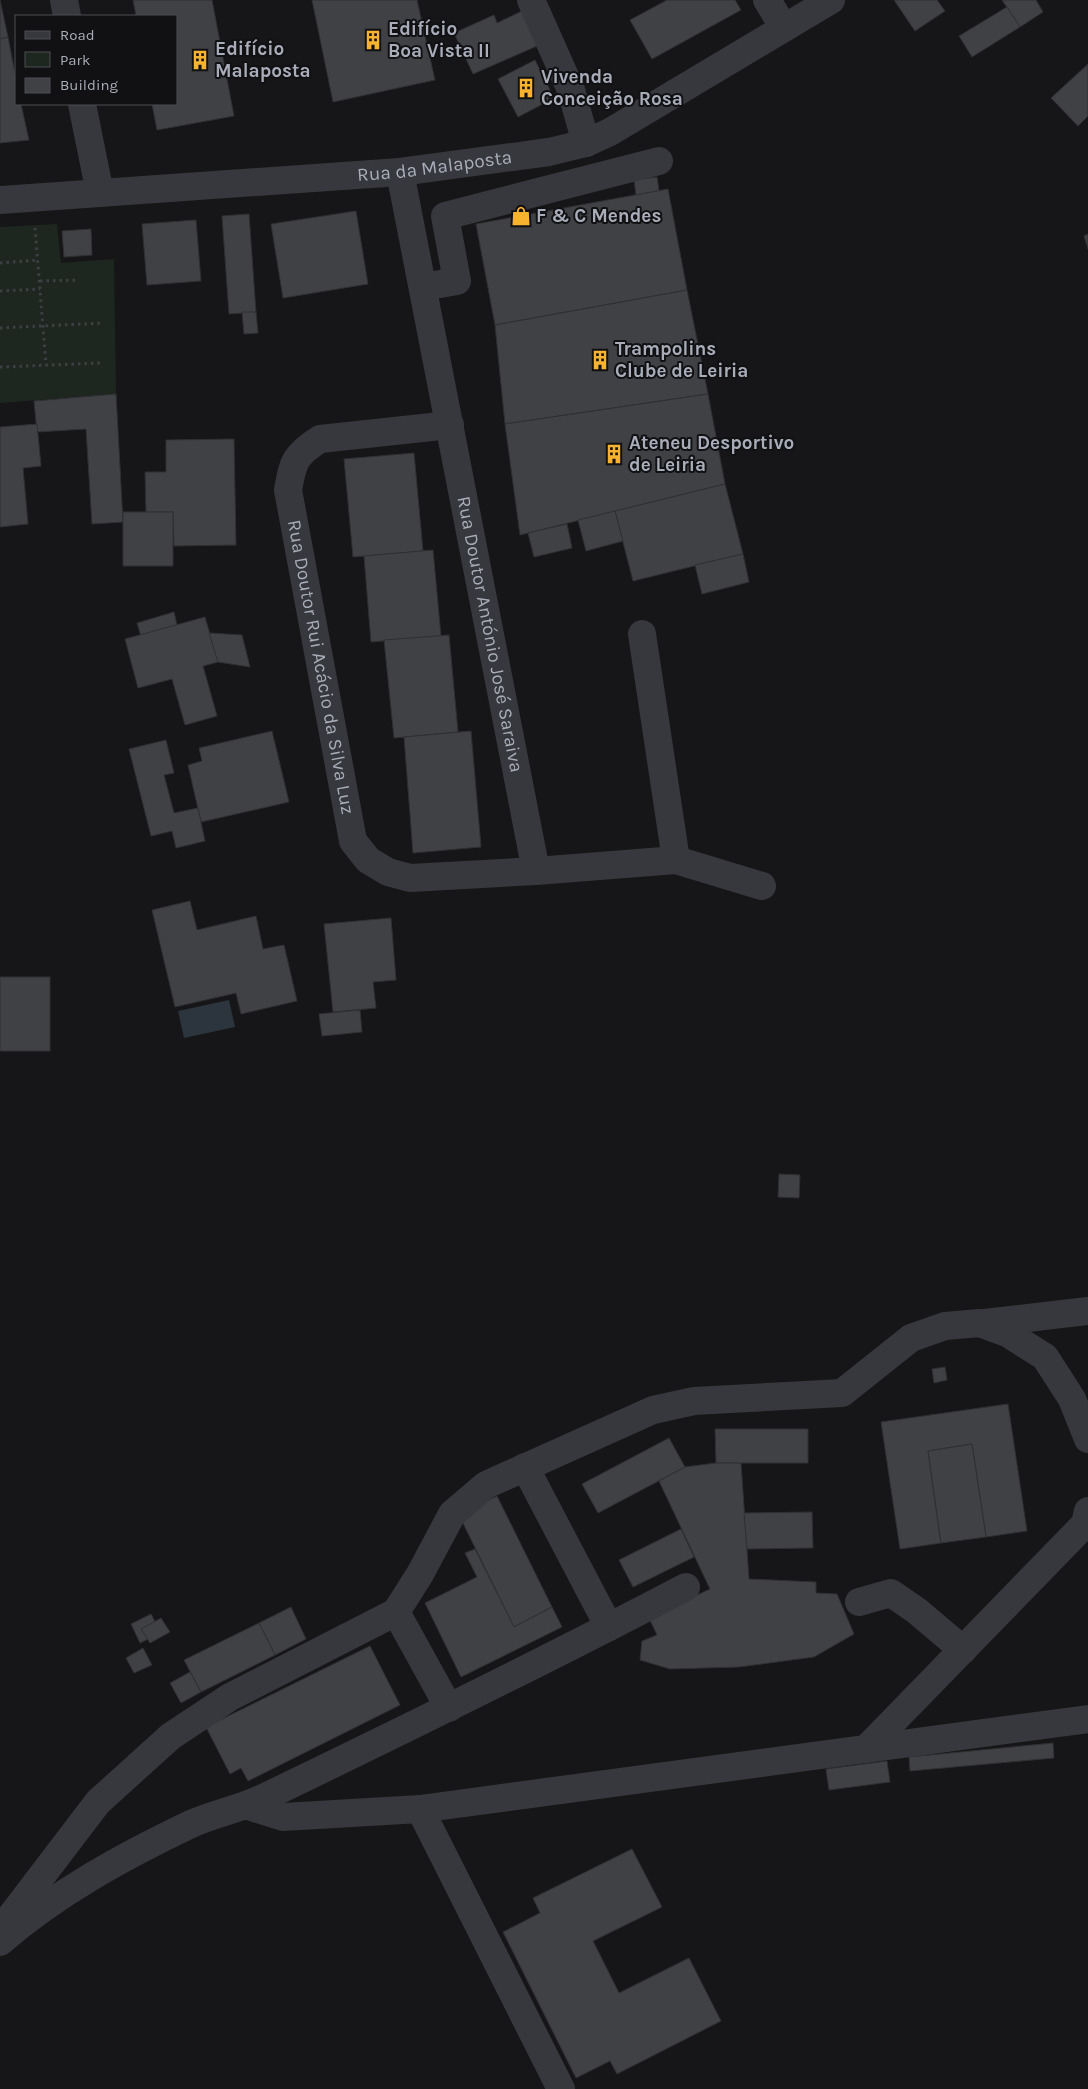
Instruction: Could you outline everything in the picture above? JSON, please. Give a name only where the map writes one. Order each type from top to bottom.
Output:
[{"type":"street","points":[[64,0],[67,15]]},
{"type":"street","points":[[531,0],[571,90],[586,143]]},
{"type":"street","points":[[767,0],[784,28]]},
{"type":"street","name":"Rua da Malaposta","points":[[0,200],[400,172],[513,159],[586,143],[610,132],[831,0]]},
{"type":"street","points":[[82,105],[100,193]]},
{"type":"street","points":[[610,132],[616,172]]},
{"type":"street","points":[[513,159],[517,198]]},
{"type":"street","points":[[423,287],[457,282],[445,216],[659,161]]},
{"type":"street","name":"Rua Doutor António José Saraiva","points":[[400,172],[536,871]]},
{"type":"street","name":"Rua Doutor Rui Acácio da Silva Luz","points":[[450,425],[320,439],[302,451],[291,470],[288,490],[353,841],[368,860],[388,872],[410,878],[536,871]]},
{"type":"street","points":[[642,634],[676,860]]},
{"type":"street","points":[[536,871],[676,860],[762,886]]},
{"type":"street","points":[[0,1930],[98,1802],[171,1736],[230,1697],[396,1612],[420,1574],[452,1514],[486,1485],[653,1410],[694,1402],[842,1393],[912,1338],[945,1326],[980,1324],[1088,1311]]},
{"type":"street","points":[[980,1324],[1007,1333],[1045,1358],[1072,1399],[1088,1439]]},
{"type":"street","points":[[525,1467],[609,1627]]},
{"type":"street","points":[[866,1750],[1085,1524],[1088,1511]]},
{"type":"street","points":[[0,1942],[26,1920],[100,1872],[194,1823],[248,1806],[449,1708],[686,1586]]},
{"type":"street","points":[[858,1602],[891,1593],[917,1610],[963,1650]]},
{"type":"street","points":[[396,1612],[449,1708]]},
{"type":"street","points":[[248,1806],[283,1818],[420,1809],[1088,1719]]},
{"type":"street","points":[[420,1809],[561,2089]]},
{"type":"path","points":[[34,226],[46,366]]},
{"type":"path","points":[[0,263],[38,260]]},
{"type":"path","points":[[40,281],[78,280]]},
{"type":"path","points":[[0,291],[40,289]]},
{"type":"path","points":[[0,328],[103,323]]},
{"type":"path","points":[[0,367],[101,363]]},
{"type":"green space","points":[[57,224],[61,263],[114,259],[116,394],[0,403],[0,227]]},
{"type":"shaded area","points":[[229,1000],[235,1027],[184,1038],[178,1011]]},
{"type":"building","points":[[0,0],[8,37],[0,39]]},
{"type":"building","name":"Edifício Malaposta","points":[[133,0],[212,0],[234,116],[157,130],[152,105],[178,105],[178,15],[136,15]]},
{"type":"building","name":"Edifício Boa Vista II","points":[[312,0],[417,0],[435,80],[333,102]]},
{"type":"building","points":[[667,0],[735,0],[741,10],[652,59],[630,20]]},
{"type":"building","points":[[894,0],[937,0],[945,11],[915,31]]},
{"type":"building","points":[[1002,0],[1036,0],[1043,12],[1020,27]]},
{"type":"building","points":[[1007,7],[1020,27],[972,57],[959,36]]},
{"type":"building","points":[[522,11],[537,46],[473,74],[454,33],[494,15],[497,23]]},
{"type":"building","points":[[8,37],[15,74],[15,105],[21,105],[29,140],[0,143],[0,39]]},
{"type":"building","name":"Vivenda Conceição Rosa","points":[[535,60],[554,98],[518,117],[498,79]]},
{"type":"building","points":[[1088,64],[1088,116],[1078,126],[1051,98]]},
{"type":"building","points":[[657,177],[659,191],[636,195],[634,180]]},
{"type":"building","points":[[668,189],[687,290],[495,325],[476,224]]},
{"type":"building","points":[[356,211],[368,284],[283,298],[271,224]]},
{"type":"building","points":[[249,214],[256,312],[229,314],[222,216]]},
{"type":"building","points":[[196,220],[201,281],[147,285],[142,224]]},
{"type":"building","points":[[91,229],[92,255],[64,257],[62,231]]},
{"type":"building","points":[[1088,234],[1088,249],[1084,236]]},
{"type":"building","name":"Trampolins Clube de Leiria","points":[[687,290],[708,394],[505,424],[495,325]]},
{"type":"building","points":[[242,312],[256,312],[258,333],[244,334]]},
{"type":"building","points":[[116,394],[123,522],[92,524],[86,429],[37,432],[34,401]]},
{"type":"building","name":"Ateneu Desportivo de Leiria","points":[[708,394],[725,484],[520,535],[505,424]]},
{"type":"building","points":[[37,424],[41,466],[23,468],[28,524],[0,527],[0,427]]},
{"type":"building","points":[[234,439],[236,545],[174,546],[173,512],[146,512],[145,472],[166,472],[166,440]]},
{"type":"building","points":[[414,453],[423,551],[353,557],[344,459]]},
{"type":"building","points":[[725,484],[743,554],[633,581],[615,511]]},
{"type":"building","points":[[615,511],[623,541],[586,551],[578,520]]},
{"type":"building","points":[[123,512],[173,512],[173,566],[123,566]]},
{"type":"building","points":[[567,524],[572,548],[534,557],[528,533]]},
{"type":"building","points":[[433,550],[441,636],[371,642],[364,556]]},
{"type":"building","points":[[743,554],[749,582],[702,594],[695,565]]},
{"type":"building","points":[[174,612],[177,625],[141,636],[137,623]]},
{"type":"building","points":[[205,617],[218,662],[203,666],[217,716],[185,725],[172,679],[138,688],[125,639]]},
{"type":"building","points":[[209,633],[242,635],[250,667],[218,662]]},
{"type":"building","points":[[449,635],[458,732],[394,738],[384,640]]},
{"type":"building","points":[[272,731],[289,802],[201,822],[188,765],[202,761],[199,748]]},
{"type":"building","points":[[471,731],[481,847],[413,853],[404,737]]},
{"type":"building","points":[[166,740],[174,773],[164,775],[174,813],[198,808],[205,841],[176,848],[172,831],[151,836],[129,749]]},
{"type":"building","points":[[190,901],[197,930],[256,916],[263,949],[284,945],[297,1001],[241,1014],[236,993],[175,1007],[152,910]]},
{"type":"building","points":[[391,918],[396,980],[373,982],[376,1008],[333,1012],[324,924]]},
{"type":"building","points":[[0,977],[50,977],[50,1051],[0,1051]]},
{"type":"building","points":[[360,1010],[362,1032],[322,1036],[319,1014]]},
{"type":"building","points":[[779,1174],[800,1175],[799,1198],[778,1197]]},
{"type":"building","points":[[945,1367],[947,1380],[934,1383],[932,1369]]},
{"type":"building","points":[[1008,1404],[1027,1531],[986,1537],[972,1444],[928,1451],[941,1543],[900,1549],[881,1422]]},
{"type":"building","points":[[715,1429],[808,1429],[808,1463],[716,1463]]},
{"type":"building","points":[[669,1438],[685,1467],[598,1513],[582,1484]]},
{"type":"building","points":[[972,1444],[986,1537],[941,1543],[928,1451]]},
{"type":"building","points":[[716,1463],[741,1463],[749,1579],[816,1582],[816,1593],[837,1594],[854,1634],[814,1657],[739,1667],[670,1669],[640,1660],[642,1641],[657,1635],[649,1618],[710,1589],[659,1481],[685,1467]]},
{"type":"building","points":[[497,1496],[552,1607],[514,1627],[459,1515]]},
{"type":"building","points":[[812,1512],[813,1548],[747,1549],[744,1513]]},
{"type":"building","points":[[681,1529],[694,1557],[633,1587],[619,1560]]},
{"type":"building","points":[[475,1549],[514,1627],[552,1607],[562,1627],[461,1677],[425,1603],[477,1577],[465,1553]]},
{"type":"building","points":[[291,1607],[306,1639],[275,1655],[259,1623]]},
{"type":"building","points":[[151,1614],[161,1633],[140,1643],[131,1624]]},
{"type":"building","points":[[161,1618],[170,1632],[150,1643],[141,1629]]},
{"type":"building","points":[[259,1623],[275,1655],[201,1692],[184,1660]]},
{"type":"building","points":[[370,1646],[400,1705],[248,1781],[241,1768],[230,1774],[206,1727]]},
{"type":"building","points":[[143,1648],[152,1665],[134,1673],[126,1658]]},
{"type":"building","points":[[190,1672],[201,1692],[181,1703],[170,1683]]},
{"type":"building","points":[[1053,1743],[1054,1758],[910,1771],[909,1757]]},
{"type":"building","points":[[887,1761],[890,1782],[829,1790],[826,1769]]},
{"type":"building","points":[[632,1849],[662,1907],[593,1941],[619,1993],[689,1958],[721,2021],[617,2074],[610,2061],[576,2078],[503,1932],[540,1913],[533,1898]]},
{"type":"place","name":"Edifício Boa Vista II","points":[[373,40]]},
{"type":"place","name":"Edifício Malaposta","points":[[200,60]]},
{"type":"place","name":"Vivenda Conceição Rosa","points":[[526,88]]},
{"type":"place","name":"F & C Mendes","points":[[521,216]]},
{"type":"place","name":"Trampolins Clube de Leiria","points":[[600,360]]},
{"type":"place","name":"Ateneu Desportivo de Leiria","points":[[614,454]]}]
